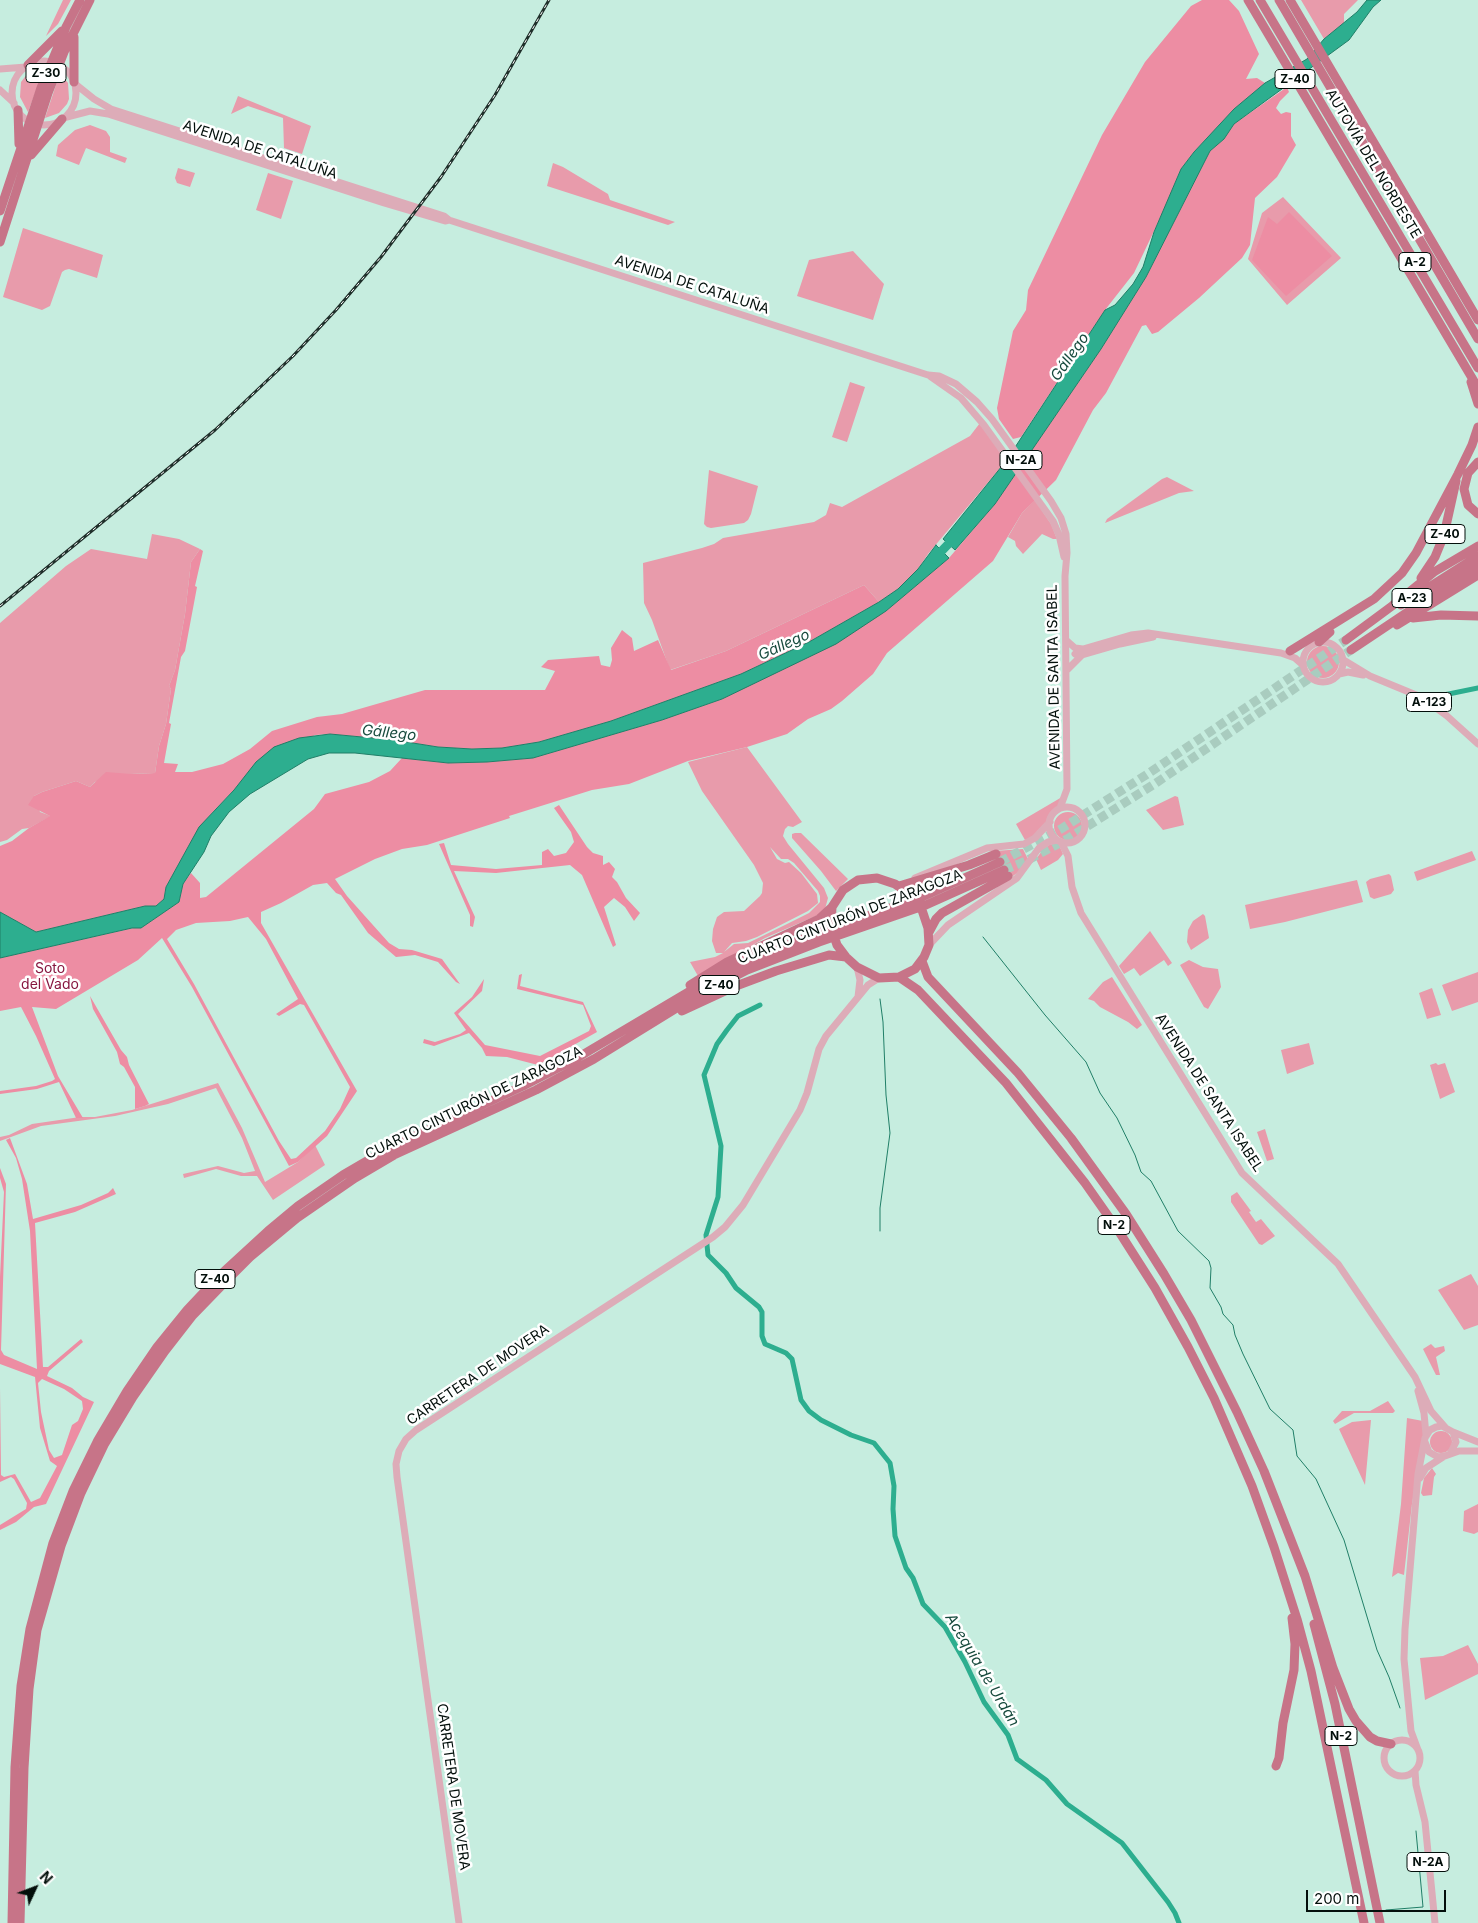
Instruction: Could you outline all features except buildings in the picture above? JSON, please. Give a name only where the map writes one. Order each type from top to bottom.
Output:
[{"type":"highway","name":"Z-30","points":[[0,211],[17,158],[34,122],[66,27],[80,0]]},
{"type":"highway","name":"Z-30","points":[[55,63],[75,31],[90,0]]},
{"type":"highway","name":"Z-40","points":[[1248,0],[1440,324],[1469,378],[1478,404]]},
{"type":"highway","name":"AUTOVÍA DEL NORDESTE","points":[[1260,0],[1478,368]]},
{"type":"highway","name":"AUTOVÍA DEL NORDESTE","points":[[1279,0],[1478,339]]},
{"type":"highway","points":[[1290,0],[1477,318]]},
{"type":"highway","points":[[27,66],[66,27]]},
{"type":"highway","points":[[74,83],[75,31]]},
{"type":"highway","points":[[16,106],[19,146],[17,158]]},
{"type":"highway","points":[[24,166],[35,149],[62,118]]},
{"type":"highway","name":"Z-30","points":[[0,242],[24,166],[34,122]]},
{"type":"highway","points":[[1440,324],[1478,388]]},
{"type":"highway","name":"Z-40","points":[[1346,640],[1414,588],[1430,566],[1447,526],[1458,474],[1472,446],[1478,427]]},
{"type":"highway","points":[[1478,462],[1468,473],[1464,489],[1468,505],[1478,514]]},
{"type":"highway","points":[[1285,652],[1380,596],[1406,568],[1458,474]]},
{"type":"highway","points":[[1414,588],[1445,564],[1478,546]]},
{"type":"highway","name":"A-23","points":[[1346,640],[1478,556]]},
{"type":"highway","name":"A-23","points":[[1403,621],[1361,647],[1352,650],[1478,565]]},
{"type":"highway","points":[[1403,621],[1478,575]]},
{"type":"highway","points":[[1403,621],[1429,616],[1478,616]]},
{"type":"highway","points":[[1319,642],[1345,618]]},
{"type":"highway","points":[[897,885],[969,865],[1002,866]]},
{"type":"highway","points":[[929,932],[936,919],[942,913],[1002,866]]},
{"type":"highway","name":"Z-40","points":[[12,1923],[15,1767],[21,1686],[30,1630],[53,1543],[73,1491],[98,1440],[126,1390],[181,1318],[219,1276],[298,1206],[343,1175],[391,1147],[523,1086],[577,1058],[695,988],[746,962],[815,934],[922,897],[1002,866]]},
{"type":"highway","name":"CUARTO CINTURÓN DE ZARAGOZA","points":[[20,1923],[24,1768],[29,1689],[38,1630],[60,1546],[81,1494],[104,1445],[138,1389],[193,1315],[224,1282],[266,1243],[328,1196],[394,1155],[536,1090],[625,1041],[693,998],[747,970],[819,942],[926,905],[1002,866]]},
{"type":"highway","points":[[643,1018],[662,1003],[727,962],[819,919],[832,907],[843,890],[858,880],[877,878],[897,885],[908,893],[924,915],[929,932],[929,945],[922,961],[911,972],[899,977],[880,978],[857,967],[846,957],[833,933],[830,919],[832,907]]},
{"type":"highway","points":[[625,1041],[633,1040],[695,1005],[748,981],[827,956],[846,957]]},
{"type":"highway","name":"N-2","points":[[922,961],[928,977],[1023,1078],[1087,1159],[1126,1214],[1191,1320],[1237,1412],[1264,1471],[1294,1551],[1329,1679],[1380,1923]]},
{"type":"highway","name":"N-2","points":[[899,977],[910,983],[926,998],[983,1058],[1031,1113],[1107,1215],[1155,1288],[1200,1370],[1232,1439],[1266,1525],[1290,1595],[1311,1671],[1364,1923]]},
{"type":"highway","points":[[1294,1551],[1305,1576],[1349,1709],[1356,1721],[1370,1737],[1377,1741],[1393,1743]]},
{"type":"highway","points":[[1276,1766],[1279,1758],[1283,1723],[1294,1663],[1295,1644],[1290,1595]]},
{"type":"main road","points":[[0,69],[27,66],[39,61],[55,63]]},
{"type":"main road","name":"AVENIDA DE CATALUÑA","points":[[55,63],[70,74],[74,83],[104,106],[120,112],[928,375],[944,378],[964,390],[992,419],[1051,501]]},
{"type":"main road","points":[[16,106],[13,85],[18,75],[27,66]]},
{"type":"main road","points":[[62,118],[70,111],[74,102],[76,93],[74,83]]},
{"type":"main road","points":[[0,90],[34,122]]},
{"type":"main road","name":"AVENIDA DE CATALUÑA","points":[[34,122],[50,124],[62,118],[86,112],[100,112],[384,203],[445,221],[449,220]]},
{"type":"main road","name":"AVENIDA DE CATALUÑA","points":[[928,375],[961,398],[984,425],[1043,507]]},
{"type":"main road","name":"AVENIDA DE SANTA ISABEL","points":[[1051,501],[1061,518],[1066,534],[1067,554],[1065,564]]},
{"type":"main road","name":"AVENIDA DE SANTA ISABEL","points":[[1043,507],[1059,535],[1065,564],[1067,789],[1073,808]]},
{"type":"main road","name":"A-123","points":[[1066,654],[1080,653],[1133,640],[1165,636],[1285,652],[1309,647],[1319,642],[1327,642],[1340,651],[1342,659],[1370,676],[1421,697],[1447,716],[1478,744]]},
{"type":"main road","points":[[1066,640],[1080,653]]},
{"type":"main road","points":[[1303,665],[1303,656],[1309,647]]},
{"type":"main road","name":"A-123","points":[[1285,652],[1303,665],[1308,676],[1318,682],[1330,681],[1339,674],[1348,672],[1370,676]]},
{"type":"main road","name":"A-123","points":[[1066,670],[1080,653]]},
{"type":"main road","points":[[1339,674],[1342,659]]},
{"type":"main road","name":"AVENIDA DE SANTA ISABEL","points":[[1060,808],[1067,789]]},
{"type":"main road","points":[[1059,841],[1051,832],[1050,822],[1052,816],[1060,808],[1073,808],[1082,815],[1086,825],[1083,835],[1075,842],[1068,856]]},
{"type":"main road","points":[[897,885],[987,848],[1024,844],[1035,838],[1050,822]]},
{"type":"main road","name":"AVENIDA DE SANTA ISABEL","points":[[1059,841],[1068,856],[1072,887],[1081,913],[1242,1173],[1338,1264],[1417,1381],[1431,1411],[1445,1427]]},
{"type":"main road","points":[[929,945],[954,921],[1016,878],[1039,848],[1048,842],[1075,842]]},
{"type":"main road","points":[[857,967],[860,980],[858,998]]},
{"type":"main road","name":"CARRETERA DE MOVERA","points":[[459,1923],[397,1476],[396,1464],[399,1451],[416,1430],[710,1239],[725,1227],[743,1204],[804,1101],[817,1056],[826,1036],[870,983],[880,978]]},
{"type":"main road","name":"AVENIDA DE SANTA ISABEL","points":[[1406,1366],[1419,1392],[1426,1424],[1426,1438],[1417,1486],[1404,1659],[1412,1737],[1418,1750]]},
{"type":"main road","points":[[1478,1442],[1445,1427],[1433,1428],[1426,1438],[1429,1452],[1433,1455],[1446,1456],[1465,1450],[1478,1451]]},
{"type":"main road","points":[[1446,1456],[1456,1442],[1453,1432]]},
{"type":"main road","name":"AVENIDA DE SANTA ISABEL","points":[[1417,1486],[1426,1468],[1446,1456]]},
{"type":"main road","points":[[1393,1743],[1401,1740],[1411,1742],[1418,1750],[1420,1761],[1416,1771],[1405,1777],[1390,1772],[1385,1764],[1384,1754],[1393,1743],[1404,1732],[1411,1721]]},
{"type":"main road","name":"N-2A","points":[[1416,1771],[1416,1785],[1425,1822],[1435,1923]]},
{"type":"main road","name":"N-2A","points":[[1399,1776],[1410,1783],[1420,1802]]},
{"type":"shaded area","points":[[63,0],[71,0],[58,24],[46,36]]},
{"type":"shaded area","points":[[1301,0],[1358,0],[1344,14],[1344,23],[1324,39]]},
{"type":"shaded area","points":[[1367,0],[1381,0],[1373,7],[1349,40],[1234,124],[1224,139],[1210,151],[1146,277],[1101,349],[995,504],[955,550],[943,539],[1006,461],[1105,310],[1115,305],[1133,284],[1143,267],[1154,232],[1181,169],[1194,152],[1234,109],[1265,83],[1307,59],[1324,39],[1357,12]]},
{"type":"shaded area","points":[[38,68],[44,69],[28,112],[20,97],[21,82],[28,73]]},
{"type":"shaded area","points":[[60,73],[68,83],[69,99],[59,113],[45,118]]},
{"type":"shaded area","points":[[238,96],[311,126],[302,154],[284,148],[283,118],[248,106],[231,114]]},
{"type":"shaded area","points":[[90,125],[106,131],[110,137],[110,152],[127,158],[125,163],[86,148],[79,165],[56,156],[58,145],[75,130]]},
{"type":"shaded area","points":[[553,163],[608,194],[610,200],[675,222],[668,225],[547,186]]},
{"type":"shaded area","points":[[178,168],[195,173],[190,187],[177,183],[175,178]]},
{"type":"shaded area","points":[[268,173],[293,181],[281,219],[256,210]]},
{"type":"shaded area","points":[[1283,197],[1341,258],[1287,305],[1248,259],[1262,213]]},
{"type":"shaded area","points":[[23,228],[103,255],[97,278],[69,269],[65,270],[62,272],[50,306],[42,310],[3,297]]},
{"type":"shaded area","points":[[853,251],[884,284],[873,320],[797,296],[809,260]]},
{"type":"shaded area","points":[[850,382],[865,387],[847,442],[832,437]]},
{"type":"shaded area","points":[[980,423],[1006,461],[928,554],[918,569],[898,589],[879,602],[864,585],[726,651],[670,670],[644,603],[643,563],[702,548],[714,544],[723,538],[814,522],[826,515],[830,503],[842,507],[970,436]]},
{"type":"shaded area","points":[[709,470],[758,486],[751,514],[744,523],[711,528],[704,524]]},
{"type":"shaded area","points":[[1167,477],[1194,491],[1179,493],[1105,523],[1107,519]]},
{"type":"shaded area","points":[[1035,500],[1051,524],[1057,539],[1042,534],[1023,554],[1016,546],[1015,541],[1008,537],[1022,513]]},
{"type":"shaded area","points":[[152,534],[179,539],[200,549],[191,562],[185,614],[175,670],[169,686],[171,689],[166,724],[159,746],[155,773],[131,774],[95,782],[90,787],[76,781],[42,792],[34,796],[40,812],[51,816],[29,828],[22,829],[7,840],[0,842],[0,623],[66,566],[91,549],[147,559]]},
{"type":"shaded area","points":[[936,545],[949,558],[886,611],[836,644],[722,699],[662,720],[533,758],[448,763],[355,753],[329,753],[308,759],[250,794],[229,812],[211,836],[204,852],[183,884],[179,902],[141,928],[132,928],[0,958],[0,912],[36,932],[145,906],[156,906],[164,899],[166,887],[199,827],[234,790],[256,762],[274,747],[299,738],[330,734],[394,740],[438,747],[502,748],[539,742],[611,721],[741,674],[809,642],[898,589],[918,569]]},
{"type":"shaded area","points":[[1323,646],[1335,650],[1339,662],[1335,674],[1323,678],[1311,674],[1307,662],[1311,650]]},
{"type":"shaded area","points":[[747,747],[802,822],[793,827],[788,826],[783,836],[824,888],[828,898],[825,909],[818,915],[765,938],[698,976],[690,962],[715,957],[723,953],[716,953],[712,941],[717,917],[724,912],[744,911],[760,896],[763,883],[754,865],[702,791],[688,762]],"holes":[[[770,847],[781,859],[788,859],[794,863],[818,891],[820,902],[809,913],[748,943],[734,944],[724,952],[732,943],[757,937],[808,911],[818,903],[817,894],[801,873],[789,862],[785,863],[777,859]]]},
{"type":"shaded area","points":[[1175,796],[1178,797],[1184,825],[1163,830],[1146,810]]},
{"type":"shaded area","points":[[1062,797],[1059,805],[1049,815],[1046,822],[1031,838],[1025,840],[1016,824]]},
{"type":"shaded area","points":[[1068,812],[1078,816],[1082,826],[1078,836],[1068,840],[1058,836],[1054,826],[1058,816]]},
{"type":"shaded area","points":[[801,833],[848,879],[836,891],[792,838],[792,834]]},
{"type":"shaded area","points":[[1049,845],[1060,847],[1063,854],[1058,860],[1041,870],[1036,859]]},
{"type":"shaded area","points":[[1023,849],[1028,859],[1017,873],[1009,879],[995,851]]},
{"type":"shaded area","points":[[1472,851],[1476,860],[1417,881],[1414,872]]},
{"type":"shaded area","points":[[1389,874],[1394,890],[1391,894],[1374,899],[1370,897],[1366,882],[1370,879]]},
{"type":"shaded area","points":[[1357,880],[1363,902],[1250,929],[1245,905]]},
{"type":"shaded area","points":[[1203,914],[1209,938],[1191,950],[1187,942],[1188,930],[1193,921]]},
{"type":"shaded area","points":[[1150,931],[1172,963],[1168,966],[1164,960],[1140,976],[1134,968],[1124,974],[1119,966]]},
{"type":"shaded area","points":[[1189,960],[1203,967],[1218,969],[1221,987],[1208,1009],[1204,1007],[1180,965]]},
{"type":"shaded area","points":[[1478,972],[1478,1002],[1452,1011],[1442,985]]},
{"type":"shaded area","points":[[1112,977],[1142,1025],[1137,1029],[1088,999],[1103,982]]},
{"type":"shaded area","points":[[1432,988],[1441,1015],[1427,1019],[1419,993]]},
{"type":"shaded area","points":[[1309,1043],[1314,1064],[1287,1074],[1281,1050]]},
{"type":"shaded area","points":[[1436,1063],[1438,1065],[1445,1063],[1455,1092],[1440,1099],[1430,1065]]},
{"type":"shaded area","points":[[218,1083],[242,1128],[265,1182],[298,1162],[315,1145],[325,1165],[273,1200],[257,1176],[241,1176],[216,1169],[184,1178],[183,1174],[218,1166],[244,1173],[255,1171],[242,1138],[216,1088],[168,1104],[115,1116],[41,1126],[0,1141],[0,1137],[9,1135],[32,1124],[80,1117],[95,1117],[132,1110]]},
{"type":"shaded area","points":[[1265,1129],[1274,1159],[1267,1161],[1257,1132]]},
{"type":"shaded area","points":[[1237,1192],[1251,1211],[1249,1212],[1256,1222],[1261,1219],[1275,1236],[1262,1245],[1259,1244],[1231,1202],[1231,1196]]},
{"type":"shaded area","points":[[1471,1274],[1478,1286],[1478,1325],[1464,1330],[1438,1290]]},
{"type":"shaded area","points":[[1431,1344],[1435,1348],[1444,1346],[1445,1351],[1436,1357],[1440,1375],[1436,1375],[1423,1349]]},
{"type":"shaded area","points":[[1388,1401],[1395,1411],[1393,1413],[1354,1413],[1335,1424],[1333,1421],[1342,1411],[1370,1411]]},
{"type":"shaded area","points":[[1407,1418],[1423,1421],[1425,1430],[1412,1504],[1404,1575],[1398,1573],[1392,1577],[1401,1504]]},
{"type":"shaded area","points":[[1371,1420],[1365,1485],[1339,1429],[1352,1422]]},
{"type":"shaded area","points":[[1441,1431],[1449,1434],[1452,1442],[1449,1450],[1441,1453],[1433,1450],[1430,1442],[1433,1434]]},
{"type":"shaded area","points":[[1432,1468],[1436,1474],[1432,1495],[1423,1496],[1421,1493],[1424,1478]]},
{"type":"shaded area","points":[[1478,1504],[1478,1532],[1474,1534],[1463,1531],[1464,1511]]},
{"type":"shaded area","points":[[1468,1645],[1478,1664],[1478,1674],[1425,1700],[1420,1658],[1443,1656]]},
{"type":"green space","points":[[1202,0],[1229,0],[1239,11],[1259,54],[1246,79],[1257,78],[1265,83],[1234,110],[1194,152],[1181,169],[1166,206],[1134,273],[1105,310],[1021,437],[1013,439],[999,419],[997,408],[1013,331],[1026,310],[1028,290],[1102,135],[1145,62],[1191,6]]},
{"type":"green space","name":"Soto del Vado","points":[[1287,87],[1289,92],[1276,108],[1281,114],[1291,113],[1291,136],[1296,145],[1277,177],[1255,198],[1250,245],[1242,258],[1199,298],[1158,332],[1152,334],[1146,325],[1142,326],[1106,393],[1093,410],[1056,480],[1022,513],[993,561],[887,653],[873,674],[842,701],[831,709],[808,719],[787,734],[747,747],[688,761],[629,784],[592,790],[509,816],[510,818],[427,845],[402,849],[375,859],[335,879],[347,896],[389,943],[399,949],[412,950],[442,959],[460,984],[438,962],[415,955],[396,957],[368,933],[341,895],[336,893],[327,883],[313,885],[261,912],[261,923],[357,1091],[327,1136],[298,1162],[289,1166],[192,987],[162,938],[138,960],[56,1009],[32,1007],[58,1076],[83,1118],[76,1118],[59,1082],[37,1089],[0,1094],[0,1091],[36,1086],[55,1079],[21,1007],[0,1011],[0,958],[133,928],[141,928],[179,902],[183,884],[191,873],[200,883],[200,898],[206,897],[314,809],[325,794],[369,782],[390,771],[402,758],[448,763],[533,758],[662,720],[722,699],[886,611],[949,558],[995,504],[1101,349],[1146,277],[1210,151],[1224,139],[1234,124]],"holes":[[[248,917],[266,939],[298,999],[276,1014],[279,1016],[300,1004],[304,1005],[350,1087],[340,1109],[325,1131],[296,1158],[291,1159],[279,1141],[194,984],[167,939],[176,930],[196,923],[230,921]]]},
{"type":"green space","points":[[1289,212],[1332,256],[1286,296],[1252,260],[1268,217],[1277,224]]},
{"type":"green space","points":[[200,549],[203,551],[195,586],[197,587],[185,651],[181,657],[164,763],[178,764],[175,772],[192,772],[223,764],[250,749],[272,731],[317,717],[342,714],[425,690],[545,690],[555,671],[541,667],[548,660],[599,656],[601,665],[610,667],[612,660],[611,648],[622,630],[632,638],[634,651],[658,640],[671,670],[726,651],[864,585],[879,602],[809,642],[741,674],[611,721],[539,742],[502,748],[472,749],[438,747],[394,740],[330,734],[315,735],[234,790],[212,813],[190,844],[166,887],[164,899],[156,906],[145,906],[36,932],[0,912],[0,846],[12,841],[29,828],[50,816],[28,805],[34,796],[42,792],[76,781],[90,787],[106,772],[155,773],[159,746],[166,724],[171,689],[169,686],[175,670],[185,614],[191,562]]},
{"type":"green space","points":[[559,805],[587,847],[593,853],[603,856],[603,865],[609,862],[615,869],[612,877],[626,898],[640,913],[634,921],[625,907],[614,898],[604,907],[616,945],[613,947],[582,875],[570,865],[496,873],[454,871],[475,917],[473,927],[470,926],[470,915],[439,844],[444,843],[451,865],[496,869],[542,865],[542,852],[548,849],[554,856],[566,853],[574,842],[571,832],[554,808]]},
{"type":"green space","points":[[522,974],[520,986],[583,1002],[597,1032],[538,1065],[507,1057],[486,1056],[482,1048],[469,1033],[434,1046],[423,1043],[424,1039],[435,1042],[460,1034],[466,1030],[454,1013],[472,997],[484,979],[482,991],[458,1014],[485,1045],[540,1056],[589,1031],[591,1026],[583,1005],[517,989],[519,975]]},
{"type":"green space","points":[[90,996],[127,1057],[129,1065],[149,1104],[135,1109],[135,1087],[124,1067],[120,1064],[117,1052],[93,1009]]},
{"type":"green space","points":[[10,1138],[27,1184],[33,1219],[81,1205],[108,1193],[113,1188],[116,1194],[75,1212],[35,1223],[43,1367],[48,1367],[81,1339],[83,1342],[49,1371],[47,1376],[72,1388],[83,1397],[94,1402],[46,1504],[34,1507],[16,1522],[0,1530],[0,1525],[26,1509],[27,1503],[14,1479],[11,1477],[0,1482],[0,1388],[1,1475],[4,1477],[15,1474],[31,1502],[40,1498],[57,1466],[50,1461],[40,1428],[35,1377],[0,1364],[0,1277],[4,1192],[0,1178],[0,1168],[6,1184],[1,1350],[4,1355],[37,1369],[30,1231],[22,1179],[16,1158],[6,1140]],"holes":[[[42,1379],[64,1389],[82,1401],[83,1409],[78,1421],[72,1425],[62,1455],[54,1458],[49,1450],[41,1412],[38,1383]]]},
{"type":"waterway","name":"Gállego","points":[[934,559],[956,536]]},
{"type":"waterway","name":"Acequia de Urdán","points":[[1434,697],[1478,688]]},
{"type":"waterway","points":[[983,937],[1045,1015],[1086,1062],[1100,1093],[1117,1118],[1141,1172],[1151,1181],[1178,1231],[1209,1261],[1211,1268],[1210,1288],[1223,1314],[1233,1325],[1243,1354],[1270,1409],[1293,1430],[1297,1456],[1316,1479],[1344,1540],[1377,1650],[1400,1708]]},
{"type":"waterway","points":[[880,999],[890,1133],[880,1208],[880,1231]]},
{"type":"waterway","name":"Acequia de Urdán","points":[[760,1005],[738,1016],[717,1044],[704,1075],[721,1146],[718,1197],[706,1235],[708,1255],[726,1273],[736,1288],[759,1307],[762,1312],[762,1336],[765,1344],[786,1353],[792,1359],[801,1400],[809,1411],[821,1420],[851,1435],[874,1443],[890,1463],[894,1486],[895,1536],[906,1568],[913,1578],[923,1604],[945,1627],[965,1662],[984,1702],[1008,1735],[1017,1759],[1046,1780],[1067,1804],[1122,1843],[1168,1902],[1179,1923]]},
{"type":"waterway","points":[[1386,1910],[1423,1907],[1416,1831]]},
{"type":"tunnel","points":[[1000,862],[1061,829],[1146,775],[1346,640]]},
{"type":"tunnel","points":[[1004,870],[1026,861],[1067,839],[1156,783],[1351,650]]},
{"type":"railway","points":[[0,606],[215,430],[293,356],[336,310],[381,257],[441,177],[495,95],[549,0]]}]
